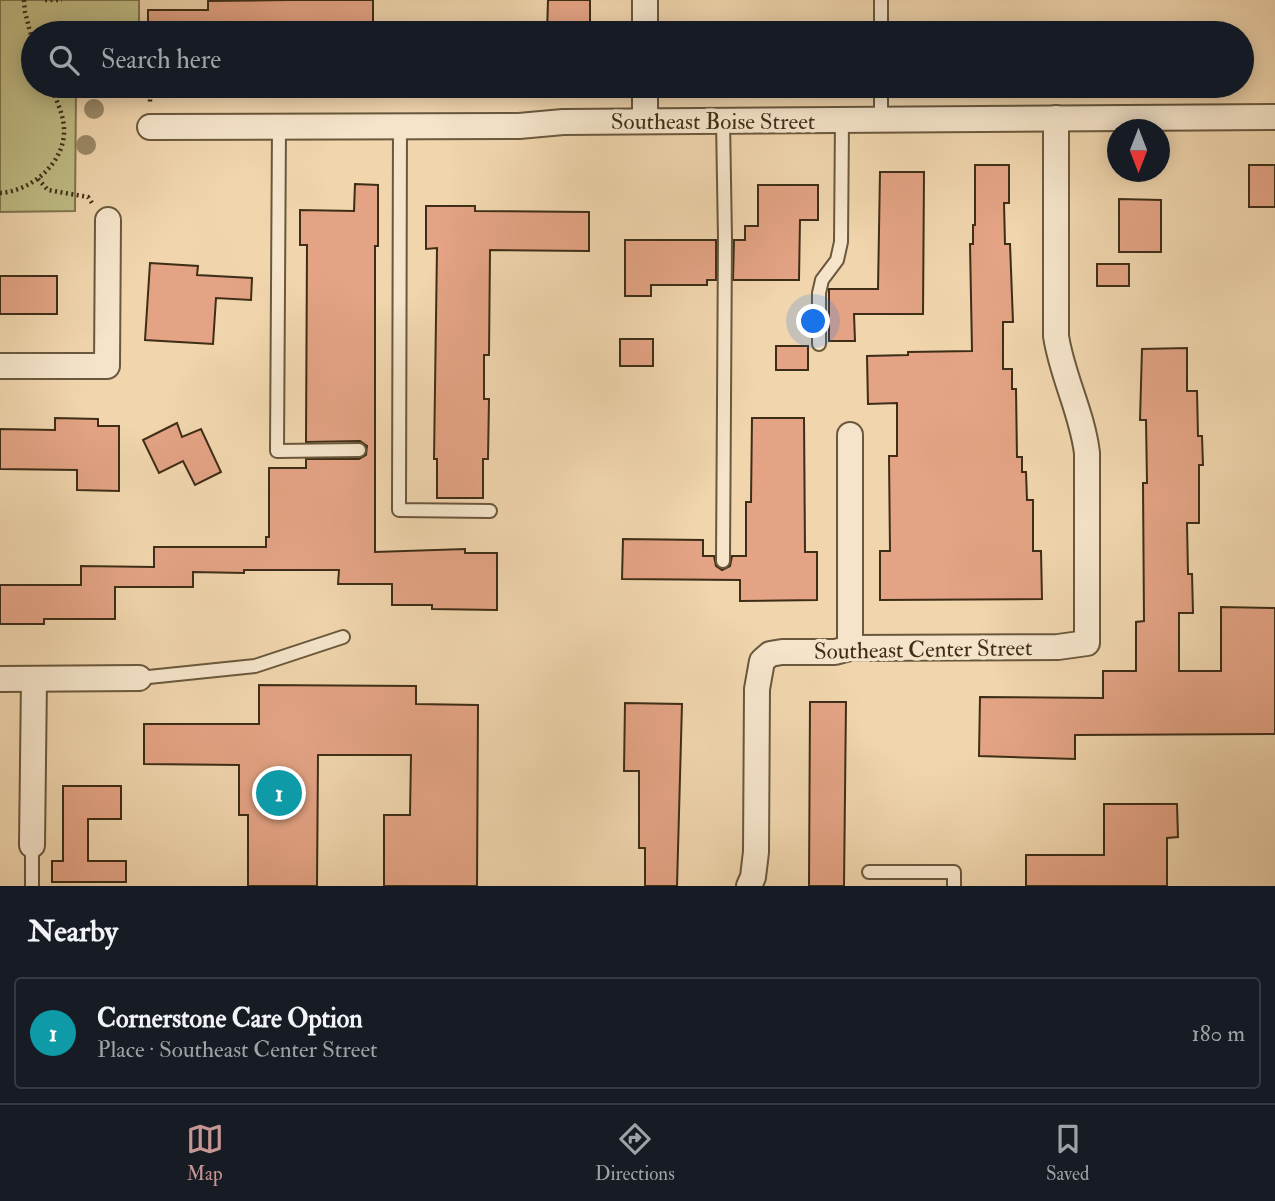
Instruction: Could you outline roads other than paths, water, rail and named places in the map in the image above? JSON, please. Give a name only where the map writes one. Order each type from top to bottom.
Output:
[{"type":"street","points":[[645,0],[645,21]]},
{"type":"street","points":[[645,98],[645,121]]},
{"type":"street","name":"Southeast Boise Street","points":[[150,127],[519,126],[563,122],[645,121],[1275,117]]},
{"type":"street","name":"Southeast Center Street","points":[[749,886],[753,877],[756,852],[757,689],[762,662],[770,654],[835,652],[850,648],[1058,647],[1087,643],[1087,453],[1081,422],[1062,370],[1056,335],[1056,118]]},
{"type":"street","points":[[0,366],[107,366],[108,220]]},
{"type":"street","points":[[850,435],[850,648]]},
{"type":"street","points":[[0,679],[139,678]]},
{"type":"street","points":[[32,845],[34,679]]},
{"type":"lane","points":[[880,0],[880,21]]},
{"type":"lane","points":[[880,98],[880,119]]},
{"type":"lane","points":[[819,344],[819,293],[822,280],[837,260],[841,242],[842,120]]},
{"type":"lane","points":[[723,121],[723,561]]},
{"type":"lane","points":[[279,126],[277,451],[359,450]]},
{"type":"lane","points":[[400,126],[399,510],[490,511]]},
{"type":"lane","points":[[139,678],[255,666],[343,637]]},
{"type":"lane","points":[[32,845],[32,886]]},
{"type":"lane","points":[[869,872],[954,872],[954,886]]},
{"type":"place","name":"Cornerstone Care Option","points":[[279,793]]}]
